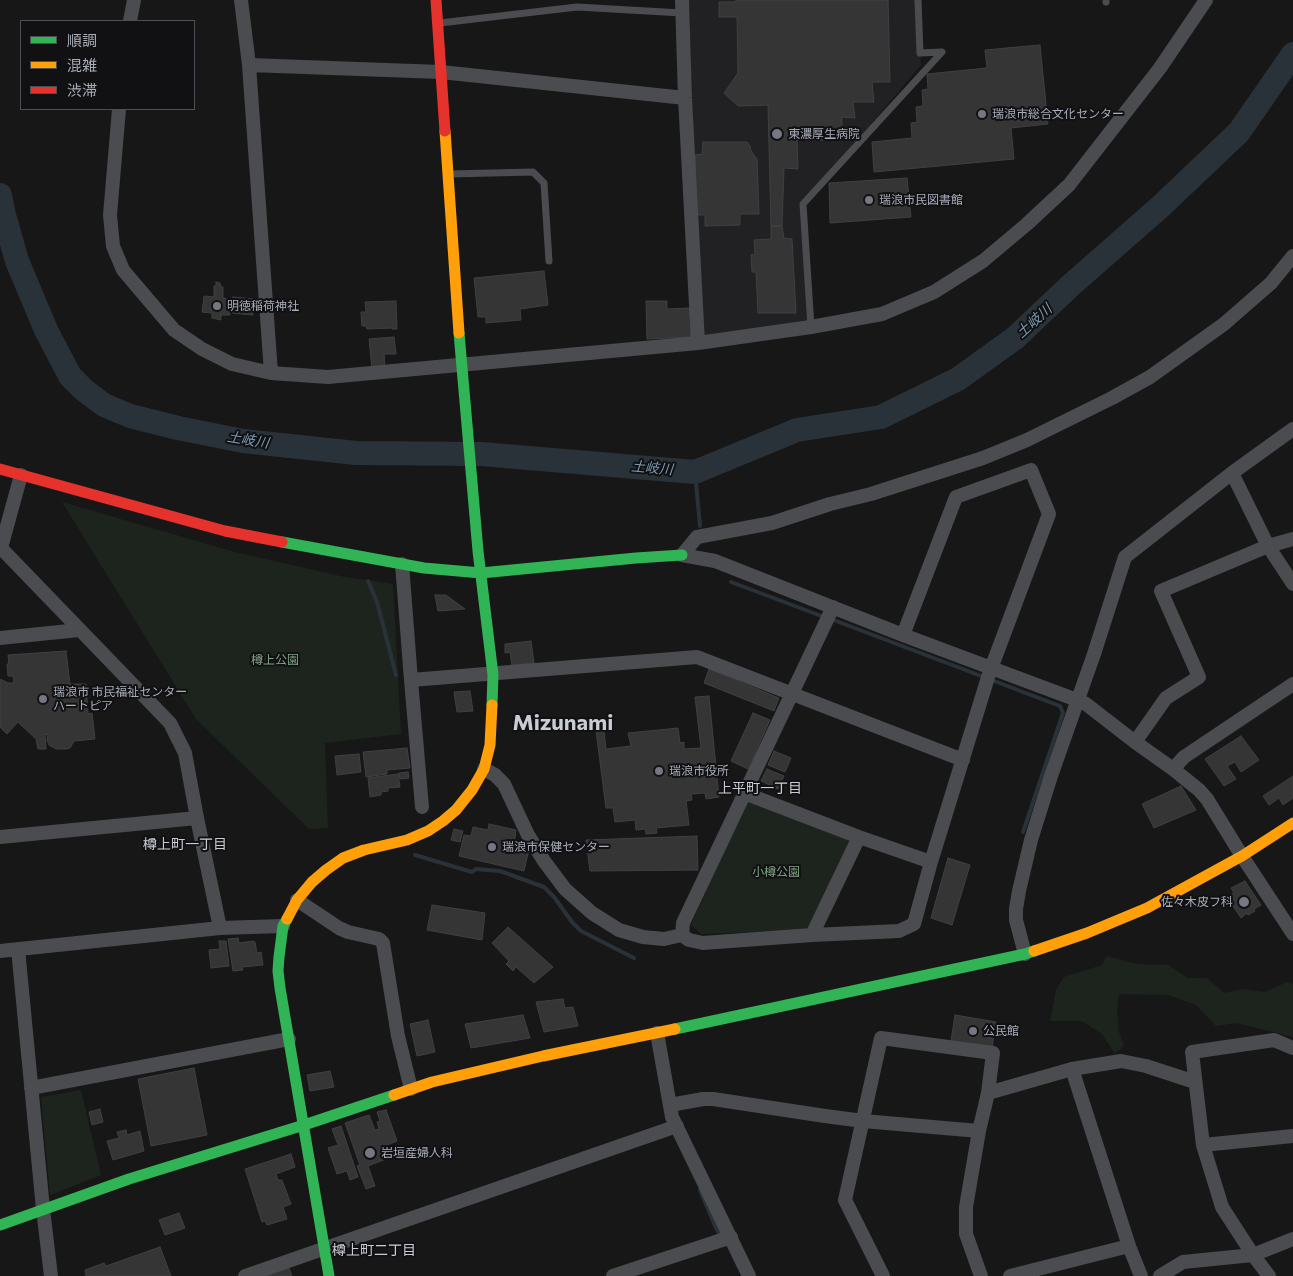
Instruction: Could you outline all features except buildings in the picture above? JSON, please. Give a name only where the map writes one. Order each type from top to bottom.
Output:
[{"type":"street","points":[[130,20],[134,0]]},
{"type":"street","points":[[241,0],[249,65],[271,373]]},
{"type":"street","points":[[329,1276],[278,971],[283,926],[297,900],[312,882],[344,858],[364,850],[407,840],[428,831],[444,821],[466,799],[472,790],[484,769],[490,745],[492,674],[478,551],[461,364],[436,0]]},
{"type":"street","points":[[119,110],[110,215],[113,246],[123,270],[174,330],[202,349],[232,364],[271,373],[328,376],[698,343],[811,327],[882,314],[934,292],[983,261],[1069,185],[1160,68],[1206,0]]},
{"type":"street","points":[[682,7],[698,343]]},
{"type":"street","points":[[249,65],[441,72],[685,98]]},
{"type":"street","points":[[682,555],[698,537],[772,523],[973,461],[1027,440],[1150,377],[1224,324],[1271,283],[1293,256]]},
{"type":"street","points":[[1025,954],[1016,920],[1016,909],[1031,840],[1125,557],[1232,473],[1293,429]]},
{"type":"street","points":[[0,469],[225,532],[424,568],[481,573],[682,555],[715,560],[829,614],[903,634],[989,675],[1078,700],[1096,710],[1135,742],[1173,769],[1207,799],[1293,934]]},
{"type":"street","points":[[682,935],[689,940],[703,943],[900,931],[914,924],[931,862],[989,675],[1049,514],[1031,470],[956,497],[903,634]]},
{"type":"street","points":[[1232,473],[1268,546],[1293,584]]},
{"type":"street","points":[[21,475],[1,548],[170,723],[185,752],[220,928]]},
{"type":"street","points":[[1135,742],[1166,698],[1199,677],[1161,591],[1268,546],[1293,539]]},
{"type":"street","points":[[402,564],[410,680],[422,807]]},
{"type":"street","points":[[682,935],[683,923],[829,614]]},
{"type":"street","points":[[0,638],[79,630]]},
{"type":"street","points":[[410,680],[697,657],[963,760]]},
{"type":"street","points":[[1173,769],[1184,757],[1293,684]]},
{"type":"street","points":[[484,769],[495,775],[504,784],[528,835],[544,861],[565,889],[592,913],[618,930],[643,937],[664,940],[682,935]]},
{"type":"street","points":[[744,794],[859,838],[931,862]]},
{"type":"street","points":[[0,836],[197,818]]},
{"type":"street","points":[[0,1225],[129,1179],[304,1125],[432,1082],[497,1066],[1025,954],[1087,933],[1147,908],[1242,856],[1293,822]]},
{"type":"street","points":[[812,935],[859,838]]},
{"type":"street","points":[[297,900],[338,928],[379,939],[383,943],[398,1036],[411,1089]]},
{"type":"street","points":[[0,951],[220,928],[283,926]]},
{"type":"street","points":[[18,949],[51,1276]]},
{"type":"street","points":[[657,1033],[672,1117],[749,1276]]},
{"type":"street","points":[[883,1276],[845,1200],[881,1038],[993,1054],[988,1093],[979,1131],[966,1208],[966,1234],[981,1276]]},
{"type":"street","points":[[31,1088],[289,1039]]},
{"type":"street","points":[[1269,1276],[1222,1207],[1203,1145],[1192,1052],[1274,1040],[1293,1048]]},
{"type":"street","points":[[988,1093],[1072,1069],[1121,1061],[1146,1066],[1195,1082]]},
{"type":"street","points":[[1072,1069],[1129,1246],[1141,1276]]},
{"type":"street","points":[[670,1105],[713,1099],[863,1121],[979,1131]]},
{"type":"street","points":[[245,1276],[677,1126]]},
{"type":"street","points":[[1203,1145],[1293,1136]]},
{"type":"street","points":[[613,1276],[731,1238]]},
{"type":"street","points":[[1160,1276],[1183,1262],[1253,1255],[1293,1239]]},
{"type":"street","points":[[1010,1276],[1129,1246]]},
{"type":"lane","points":[[811,327],[803,204],[942,52],[920,53],[918,0]]},
{"type":"lane","points":[[437,23],[577,6],[682,7]]},
{"type":"lane","points":[[448,174],[533,172],[544,183],[549,260]]},
{"type":"shaded area","name":"東濃厚生病院","points":[[689,0],[918,0],[921,65],[803,204],[811,327],[698,336]]},
{"type":"green space","name":"樽上公園","points":[[62,502],[235,552],[345,577],[393,584],[401,734],[325,743],[328,828],[309,829],[196,719]]},
{"type":"green space","name":"小樽公園","points":[[747,800],[851,841],[810,930],[701,934],[691,925]]},
{"type":"green space","points":[[1107,956],[1136,964],[1168,965],[1188,978],[1207,978],[1224,993],[1242,989],[1265,992],[1287,982],[1293,984],[1293,1037],[1237,1023],[1216,1026],[1196,1005],[1168,995],[1119,994],[1117,1011],[1119,1032],[1124,1046],[1115,1054],[1102,1034],[1082,1021],[1050,1021],[1056,990],[1064,977],[1102,965]]},
{"type":"green space","points":[[81,1090],[101,1175],[50,1195],[41,1097]]},
{"type":"waterway","name":"土岐川","points":[[0,195],[17,261],[46,330],[70,376],[84,390],[104,405],[130,416],[243,441],[356,453],[481,454],[695,472],[797,430],[881,417],[958,379],[1015,338],[1070,286],[1160,207],[1239,132],[1293,54]]},
{"type":"waterway","points":[[695,472],[700,526]]},
{"type":"waterway","points":[[368,581],[377,602],[396,675]]},
{"type":"waterway","points":[[731,582],[824,617]]},
{"type":"waterway","points":[[831,619],[1060,706],[1063,713],[1023,832]]},
{"type":"waterway","points":[[415,855],[472,872],[476,869],[500,871],[544,887],[581,931],[634,958]]},
{"type":"waterway","points":[[700,1190],[721,1236]]},
{"type":"traffic: fast","points":[[459,333],[478,551],[493,675],[492,705]]},
{"type":"traffic: fast","points":[[282,542],[424,568],[481,573],[682,555]]},
{"type":"traffic: fast","points":[[287,919],[283,926],[278,971],[329,1276]]},
{"type":"traffic: fast","points":[[675,1029],[1034,951]]},
{"type":"traffic: fast","points":[[0,1225],[129,1179],[394,1095]]},
{"type":"traffic: slow","points":[[445,131],[459,333]]},
{"type":"traffic: slow","points":[[287,919],[297,900],[312,882],[343,858],[364,850],[407,840],[428,831],[456,810],[472,790],[484,769],[490,745],[492,705]]},
{"type":"traffic: slow","points":[[1034,951],[1087,933],[1147,908],[1242,856],[1293,823]]},
{"type":"traffic: slow","points":[[394,1095],[432,1082],[543,1056],[675,1029]]},
{"type":"traffic: jam","points":[[436,0],[445,131]]},
{"type":"traffic: jam","points":[[0,469],[225,531],[282,542]]},
{"type":"place","name":"瑞浪市総合文化センター","points":[[982,114]]},
{"type":"place","name":"東濃厚生病院","points":[[777,134]]},
{"type":"place","name":"瑞浪市民図書館","points":[[869,200]]},
{"type":"place","name":"明徳稲荷神社","points":[[217,306]]},
{"type":"place","name":"瑞浪市 市民福祉センター ハートピア","points":[[43,699]]},
{"type":"place","name":"瑞浪市役所","points":[[659,771]]},
{"type":"place","name":"瑞浪市保健センター","points":[[492,847]]},
{"type":"place","name":"佐々木皮フ科","points":[[1244,902]]},
{"type":"place","name":"公民館","points":[[973,1031]]},
{"type":"place","name":"岩垣産婦人科","points":[[370,1153]]},
{"type":"district","name":"Mizunami","points":[[563,723]]},
{"type":"district","name":"上平町一丁目","points":[[760,788]]},
{"type":"district","name":"樽上町一丁目","points":[[185,844]]},
{"type":"district","name":"樽上町二丁目","points":[[374,1250]]}]
